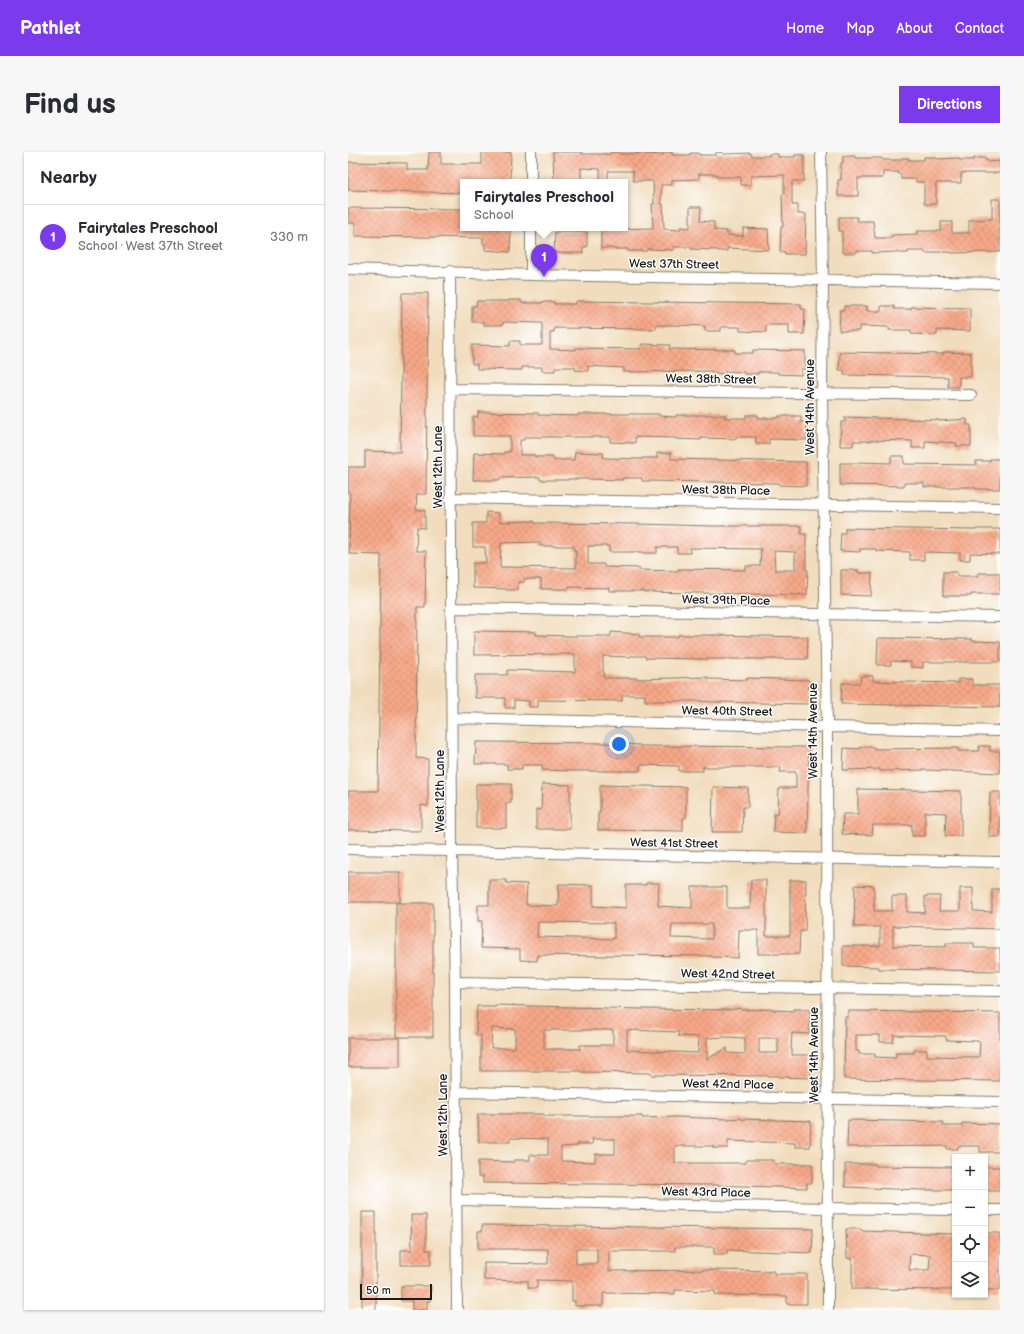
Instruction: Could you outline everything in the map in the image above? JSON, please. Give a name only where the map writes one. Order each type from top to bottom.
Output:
[{"type":"street","points":[[531,152],[531,179]]},
{"type":"street","name":"West 14th Avenue","points":[[821,152],[824,280],[822,394],[827,727],[826,859],[828,1310]]},
{"type":"street","points":[[531,231],[531,275]]},
{"type":"street","name":"West 37th Street","points":[[348,269],[450,271],[531,275],[1000,283]]},
{"type":"street","name":"West 12th Lane","points":[[450,271],[452,498],[451,608],[453,718],[452,852],[455,982],[457,1310]]},
{"type":"street","name":"West 38th Street","points":[[450,389],[971,395]]},
{"type":"street","name":"West 38th Place","points":[[452,498],[1000,508]]},
{"type":"street","name":"West 39th Place","points":[[451,608],[1000,617]]},
{"type":"street","name":"West 40th Street","points":[[453,718],[1000,731]]},
{"type":"street","name":"West 41st Street","points":[[348,849],[1000,862]]},
{"type":"street","name":"West 42nd Street","points":[[455,982],[1000,992]]},
{"type":"street","name":"West 42nd Place","points":[[456,1092],[1000,1102]]},
{"type":"street","name":"West 43rd Place","points":[[457,1200],[952,1210]]},
{"type":"street","points":[[988,1210],[1000,1210]]},
{"type":"building","points":[[429,152],[441,152],[441,164],[482,164],[482,152],[511,152],[510,179],[460,179],[460,193],[348,190],[348,162],[407,163],[407,170],[428,170]]},
{"type":"building","points":[[553,152],[611,154],[611,152],[619,152],[619,154],[646,153],[663,155],[663,152],[672,152],[672,155],[690,155],[690,153],[699,153],[699,155],[716,155],[716,152],[724,154],[751,153],[751,156],[769,156],[769,154],[778,154],[778,157],[795,157],[795,155],[804,155],[804,181],[792,181],[792,205],[798,205],[798,214],[806,214],[805,254],[785,254],[785,252],[780,252],[781,227],[783,227],[782,194],[784,194],[784,175],[751,176],[751,185],[741,185],[741,177],[717,177],[717,174],[699,174],[699,179],[672,180],[672,185],[661,185],[661,204],[663,204],[664,229],[680,230],[680,227],[690,228],[690,207],[701,207],[700,221],[714,222],[714,230],[727,231],[727,235],[743,236],[743,228],[768,229],[769,250],[727,248],[727,251],[691,249],[691,247],[674,247],[674,250],[647,249],[647,251],[628,251],[628,249],[601,248],[601,231],[628,231],[628,229],[653,228],[653,181],[633,181],[633,171],[608,171],[608,179],[600,179],[600,169],[581,168],[581,179],[554,179]]},
{"type":"building","points":[[843,156],[855,156],[855,158],[881,158],[883,160],[901,160],[901,158],[908,158],[908,160],[924,160],[924,157],[936,157],[936,159],[959,158],[959,160],[985,158],[988,162],[1000,161],[1000,173],[961,173],[961,183],[936,183],[936,204],[924,204],[924,182],[916,182],[916,179],[901,179],[901,174],[898,174],[898,172],[883,172],[883,178],[858,178],[858,196],[838,196],[838,180],[841,180],[841,163],[843,163]]},
{"type":"building","points":[[992,199],[1000,199],[1000,252],[842,252],[842,231],[839,231],[839,217],[857,217],[857,221],[873,221],[875,238],[892,238],[892,235],[917,234],[917,231],[941,231],[941,222],[952,222],[952,233],[969,233],[969,220],[992,219]]},
{"type":"building","points":[[348,208],[460,209],[460,231],[511,231],[510,252],[485,250],[483,238],[355,236],[355,223],[348,223]]},
{"type":"building","points":[[555,232],[587,232],[587,247],[583,247],[583,253],[554,253]]},
{"type":"building","points":[[402,293],[428,293],[426,494],[417,494],[416,510],[425,510],[425,528],[417,527],[416,551],[426,551],[425,607],[417,607],[416,758],[428,759],[428,806],[421,805],[421,831],[348,830],[348,791],[378,791],[381,555],[349,554],[350,493],[348,493],[348,467],[365,467],[365,451],[400,452]]},
{"type":"building","points":[[521,300],[521,303],[554,302],[554,304],[576,304],[576,301],[801,304],[801,309],[805,309],[804,334],[789,334],[789,325],[766,325],[766,332],[740,331],[740,327],[721,327],[721,331],[705,331],[705,326],[674,325],[656,325],[656,329],[554,328],[554,332],[550,332],[550,349],[641,349],[642,344],[670,345],[669,349],[735,350],[735,353],[753,353],[753,350],[805,351],[805,369],[801,369],[801,375],[778,374],[778,372],[744,374],[744,372],[725,371],[725,374],[712,373],[712,371],[624,372],[624,368],[588,366],[588,371],[575,370],[575,367],[555,367],[555,371],[542,371],[542,367],[522,367],[522,370],[477,369],[477,364],[472,364],[472,345],[510,346],[510,341],[520,341],[520,345],[542,345],[542,323],[503,322],[503,325],[484,325],[484,322],[472,322],[472,306],[476,306],[477,301]]},
{"type":"building","points":[[844,306],[867,306],[867,311],[881,311],[881,306],[894,306],[894,309],[911,309],[911,307],[970,308],[970,331],[937,330],[937,335],[911,334],[911,330],[889,330],[889,327],[859,326],[859,331],[839,331],[840,310],[844,310]]},
{"type":"building","points":[[840,352],[943,354],[944,352],[971,353],[971,377],[959,377],[959,387],[948,387],[948,377],[844,375],[844,370],[839,370]]},
{"type":"building","points":[[478,412],[538,413],[538,415],[578,416],[578,414],[659,414],[659,416],[676,417],[676,415],[725,415],[725,418],[746,418],[746,415],[758,415],[758,418],[801,416],[801,422],[807,422],[806,440],[769,439],[769,444],[756,444],[756,437],[736,437],[736,439],[701,438],[701,440],[635,437],[635,443],[610,442],[610,437],[524,437],[524,440],[520,440],[520,455],[553,457],[553,460],[574,460],[575,452],[603,453],[603,457],[605,458],[642,459],[657,458],[657,453],[671,453],[671,459],[806,462],[806,486],[779,485],[779,483],[642,481],[642,478],[622,478],[622,480],[540,480],[540,477],[473,480],[474,453],[504,454],[504,452],[510,452],[510,436],[473,436],[473,417],[478,417]]},
{"type":"building","points":[[845,417],[939,421],[967,419],[967,425],[971,425],[971,446],[956,446],[957,443],[925,441],[925,448],[912,448],[912,441],[871,440],[853,441],[853,446],[840,446],[841,422],[845,422]]},
{"type":"building","points":[[891,456],[904,456],[904,464],[976,465],[976,461],[1000,459],[1000,489],[975,489],[975,487],[924,487],[924,483],[904,483],[904,486],[840,485],[840,463],[891,463]]},
{"type":"building","points":[[486,512],[499,513],[499,521],[501,522],[534,521],[534,523],[801,526],[801,534],[806,534],[806,570],[808,570],[807,595],[609,591],[609,588],[569,587],[569,589],[541,589],[541,579],[524,579],[524,582],[518,582],[518,590],[473,588],[473,563],[486,563],[485,547],[473,547],[473,523],[486,523]],"holes":[[[540,542],[540,546],[574,546],[574,551],[576,550],[576,568],[500,567],[501,543]],[[588,546],[609,546],[609,552],[643,553],[657,553],[657,547],[677,547],[677,553],[690,553],[690,548],[761,549],[760,566],[746,566],[746,570],[639,570],[639,568],[604,567],[604,564],[588,564]],[[774,551],[795,552],[795,570],[775,570]]]},
{"type":"building","points":[[845,528],[1000,529],[1000,554],[970,553],[970,560],[960,560],[960,553],[924,552],[924,560],[910,560],[910,552],[876,551],[876,549],[860,549],[860,552],[840,551],[841,533],[845,533]]},
{"type":"building","points":[[841,570],[858,570],[858,573],[872,573],[871,596],[841,595]]},
{"type":"building","points":[[943,572],[957,572],[957,576],[978,576],[978,573],[1000,573],[1000,594],[943,596]]},
{"type":"building","points":[[474,631],[536,632],[536,635],[569,636],[611,636],[611,632],[639,634],[639,637],[712,635],[808,637],[807,659],[706,659],[645,658],[645,656],[603,656],[603,672],[604,678],[638,679],[708,677],[708,679],[747,680],[747,678],[809,680],[808,704],[645,701],[645,695],[622,695],[622,701],[538,700],[538,707],[529,707],[529,701],[514,700],[514,708],[505,708],[505,698],[475,698],[475,675],[507,675],[507,670],[575,672],[575,654],[474,655]]},
{"type":"building","points":[[878,638],[972,639],[972,641],[1000,642],[1000,662],[923,662],[923,668],[911,667],[911,662],[891,661],[891,665],[877,665]]},
{"type":"building","points":[[861,676],[873,676],[873,681],[958,683],[958,679],[972,679],[972,685],[1000,685],[1000,707],[841,704],[842,683],[860,683]]},
{"type":"building","points":[[476,742],[605,743],[640,746],[809,747],[807,833],[773,832],[774,813],[778,814],[779,788],[796,788],[796,772],[780,772],[781,767],[703,767],[703,771],[679,771],[679,766],[640,765],[640,771],[577,771],[542,770],[542,765],[522,765],[522,769],[507,769],[507,764],[475,764]]},
{"type":"building","points":[[979,746],[990,746],[990,751],[1000,751],[1000,773],[926,770],[880,771],[880,769],[843,770],[844,748],[958,748],[958,751],[979,751]]},
{"type":"building","points":[[476,784],[511,784],[511,803],[506,803],[506,828],[476,828]]},
{"type":"building","points":[[542,784],[570,785],[570,829],[536,829],[536,809],[541,810]]},
{"type":"building","points":[[600,785],[686,787],[686,818],[683,818],[683,831],[598,830]]},
{"type":"building","points":[[713,787],[748,788],[748,807],[743,807],[742,832],[712,832]]},
{"type":"building","points":[[858,789],[961,791],[961,836],[945,836],[946,813],[925,812],[925,836],[912,836],[912,825],[873,825],[872,835],[842,834],[843,814],[858,814]]},
{"type":"building","points":[[990,792],[1000,792],[1000,837],[989,837]]},
{"type":"building","points":[[348,872],[400,872],[400,902],[348,902]]},
{"type":"building","points":[[489,880],[506,880],[506,883],[527,884],[526,905],[558,906],[559,884],[593,885],[593,906],[626,908],[626,885],[646,885],[646,883],[659,883],[658,906],[692,908],[692,887],[727,887],[727,908],[750,908],[751,880],[766,880],[766,936],[790,936],[790,880],[806,880],[805,931],[800,931],[799,954],[758,954],[758,930],[739,930],[738,958],[712,956],[538,955],[537,961],[520,960],[520,949],[481,948],[482,921],[478,921],[478,905],[489,905]],"holes":[[[538,922],[614,923],[614,939],[537,937]],[[672,924],[712,924],[712,939],[671,938]]]},
{"type":"building","points":[[855,885],[874,886],[874,911],[892,911],[892,896],[907,896],[907,912],[925,913],[925,896],[940,896],[939,911],[960,911],[960,888],[973,888],[973,911],[992,912],[992,889],[1000,889],[1000,929],[893,926],[893,946],[946,947],[946,943],[974,943],[974,948],[1000,948],[1000,971],[879,969],[879,967],[843,966],[843,946],[880,946],[880,927],[854,927]]},
{"type":"building","points":[[396,903],[433,903],[433,1037],[396,1037]]},
{"type":"building","points":[[477,1006],[728,1010],[741,1008],[741,1010],[774,1009],[794,1011],[794,1009],[810,1009],[809,1034],[792,1033],[791,1049],[792,1055],[811,1055],[811,1078],[779,1076],[651,1075],[651,1073],[581,1071],[481,1071],[481,1035],[476,1035]],"holes":[[[492,1028],[515,1029],[515,1048],[491,1048]],[[544,1030],[613,1030],[613,1045],[580,1045],[580,1049],[544,1049]],[[627,1030],[679,1032],[678,1036],[699,1037],[698,1053],[627,1050]],[[707,1038],[745,1038],[745,1054],[727,1053],[727,1048],[707,1059]],[[759,1038],[778,1038],[778,1053],[759,1053]]]},
{"type":"building","points":[[848,1011],[1000,1013],[1000,1081],[844,1079],[845,1017],[848,1017]],"holes":[[[856,1035],[880,1035],[880,1042],[893,1042],[894,1035],[946,1036],[946,1040],[977,1041],[980,1042],[979,1057],[927,1056],[927,1050],[914,1050],[914,1053],[896,1053],[896,1058],[875,1057],[875,1054],[859,1054],[859,1051],[856,1051]]]},
{"type":"building","points":[[348,1038],[400,1038],[400,1067],[348,1067]]},
{"type":"building","points":[[478,1114],[642,1116],[642,1118],[741,1118],[811,1121],[810,1147],[795,1147],[795,1143],[728,1141],[728,1148],[713,1148],[713,1146],[675,1146],[675,1163],[746,1163],[746,1160],[774,1160],[774,1164],[812,1164],[812,1183],[807,1183],[807,1188],[713,1185],[483,1183],[483,1177],[478,1177],[478,1161],[514,1162],[514,1160],[530,1160],[530,1155],[548,1155],[548,1139],[510,1138],[510,1142],[479,1142]],"holes":[[[592,1139],[615,1139],[615,1154],[595,1154],[595,1162],[561,1161],[561,1147],[577,1146],[577,1144],[593,1144]]]},
{"type":"building","points":[[848,1120],[943,1122],[943,1126],[962,1126],[962,1123],[1000,1124],[1000,1152],[980,1152],[980,1146],[958,1146],[958,1149],[947,1149],[947,1146],[847,1147]]},
{"type":"building","points":[[845,1164],[952,1167],[952,1190],[845,1187]]},
{"type":"building","points":[[988,1167],[1000,1167],[1000,1191],[988,1191]]},
{"type":"building","points":[[362,1212],[376,1212],[376,1310],[362,1310]]},
{"type":"building","points":[[411,1215],[426,1215],[426,1250],[431,1250],[431,1265],[401,1265],[401,1250],[412,1250]]},
{"type":"building","points":[[482,1225],[813,1229],[812,1253],[727,1250],[727,1254],[714,1254],[714,1247],[675,1247],[675,1251],[609,1251],[609,1271],[715,1270],[774,1271],[774,1274],[807,1274],[807,1304],[787,1304],[787,1296],[715,1295],[715,1291],[675,1290],[675,1294],[603,1293],[603,1306],[575,1306],[575,1301],[572,1301],[572,1281],[537,1280],[537,1288],[528,1288],[528,1281],[484,1280],[484,1263],[548,1264],[548,1249],[478,1249],[478,1231],[482,1231]],"holes":[[[576,1249],[597,1249],[597,1264],[576,1264]]]},
{"type":"building","points":[[846,1229],[861,1229],[861,1231],[952,1234],[952,1290],[852,1289],[852,1258],[847,1258]],"holes":[[[910,1254],[930,1255],[929,1270],[909,1270]]]},
{"type":"building","points":[[988,1233],[1000,1233],[1000,1290],[988,1290]]},
{"type":"building","points":[[401,1286],[431,1286],[430,1301],[427,1301],[427,1310],[412,1310],[412,1301],[401,1301]]},
{"type":"place","name":"Fairytales Preschool","points":[[544,277]]}]
